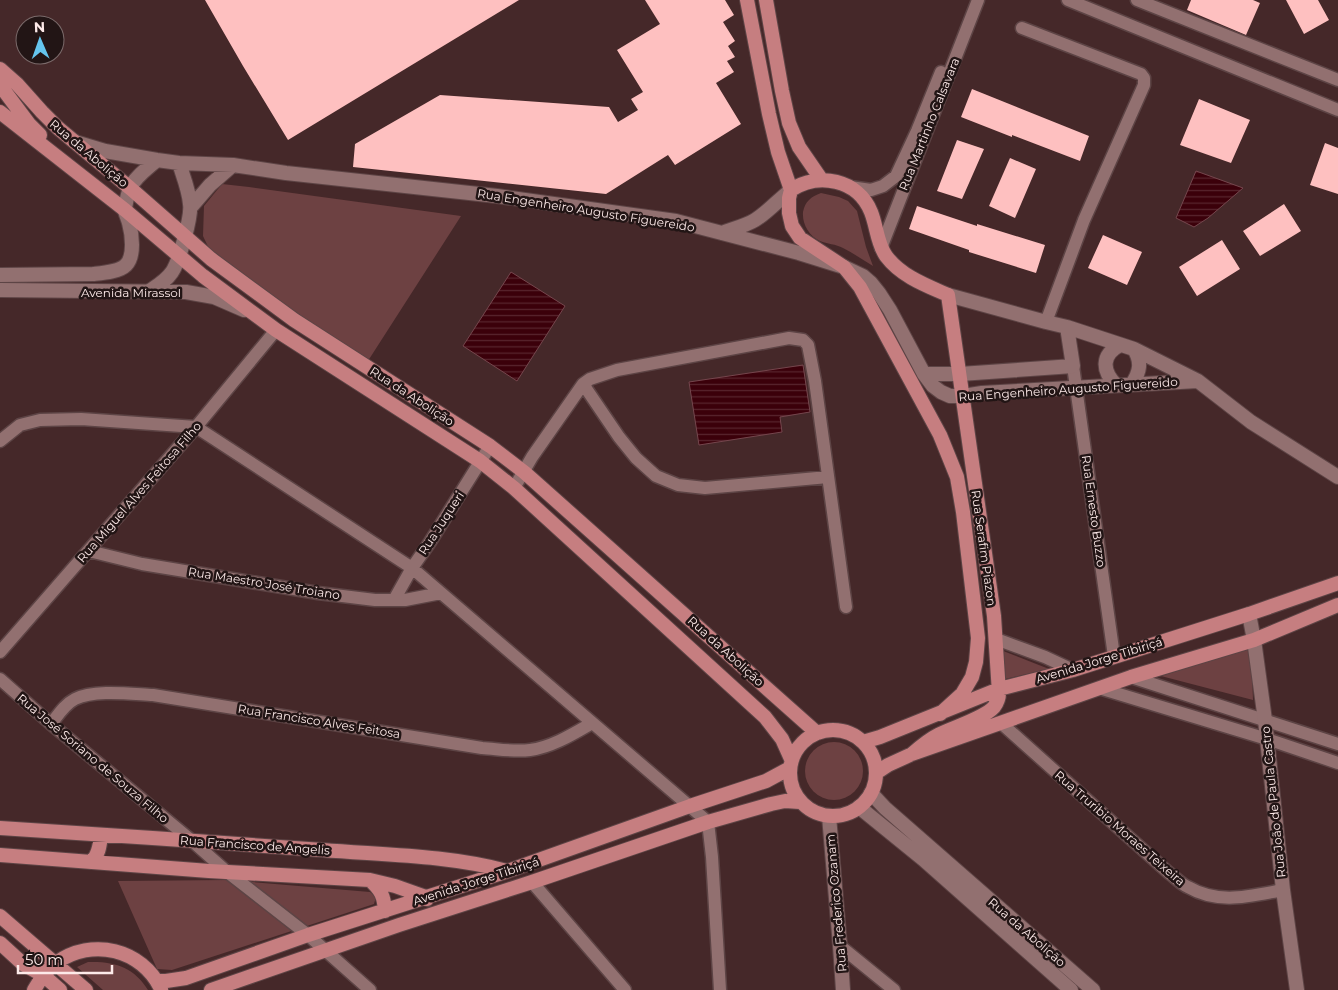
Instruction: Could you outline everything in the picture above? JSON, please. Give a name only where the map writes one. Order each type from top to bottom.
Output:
[{"type":"main road","points":[[747,0],[768,114],[791,190],[789,205],[792,226],[800,238],[844,267],[860,287],[935,426],[957,478],[963,512],[978,638],[976,662],[972,677],[962,694],[940,714]]},
{"type":"main road","points":[[766,0],[789,123],[799,147],[821,179]]},
{"type":"main road","name":"Rua da Abolição","points":[[0,69],[17,84],[42,112],[75,142],[211,259],[294,320],[490,446],[524,472],[817,733]]},
{"type":"main road","points":[[0,85],[35,130],[97,184],[103,193]]},
{"type":"main road","name":"Rua da Abolição","points":[[0,112],[125,210],[203,276],[258,317],[480,460],[514,488],[765,717],[782,738],[791,764]]},
{"type":"main road","name":"Rua Engenheiro Augusto Figuereido","points":[[75,142],[105,151],[179,163],[233,165],[286,173],[524,200],[676,221],[791,251],[844,267],[864,276],[879,293],[924,374],[933,386],[950,396],[1198,380]]},
{"type":"main road","name":"Avenida Mirassol","points":[[0,275],[93,274],[107,272],[126,265],[130,258],[132,243],[125,210],[130,188],[138,177],[158,160]]},
{"type":"main road","points":[[147,292],[162,283],[171,273],[178,262],[185,236],[191,206],[179,163]]},
{"type":"main road","points":[[191,206],[210,184],[233,165]]},
{"type":"main road","points":[[721,233],[753,222],[800,184],[821,179],[833,180],[850,187],[864,199],[871,212],[881,248],[888,258],[901,270],[922,283],[948,294]]},
{"type":"main road","name":"Avenida Mirassol","points":[[0,290],[186,292],[214,297],[258,317]]},
{"type":"main road","name":"Rua Engenheiro Augusto Figuereido","points":[[948,294],[1067,327],[1127,347],[1198,380],[1252,422],[1338,477]]},
{"type":"main road","name":"Rua Serafim Piazon","points":[[912,754],[938,735],[987,713],[995,706],[999,689],[994,616],[948,294]]},
{"type":"main road","points":[[924,374],[960,374],[1073,366],[1067,327]]},
{"type":"main road","points":[[1116,385],[1107,374],[1105,367],[1109,354],[1115,348],[1127,347],[1138,355],[1140,361],[1137,377],[1132,384]]},
{"type":"main road","name":"Avenida Jorge Tibiriçá","points":[[863,742],[940,714],[999,689],[1073,670],[1249,614],[1338,583]]},
{"type":"main road","name":"Avenida Jorge Tibiriçá","points":[[876,773],[912,754],[1131,677],[1254,640],[1338,605]]},
{"type":"main road","name":"Rua João de Paula Castro","points":[[1249,614],[1265,720],[1283,890],[1297,990]]},
{"type":"main road","points":[[826,730],[840,730],[852,734],[863,742],[873,756],[876,773],[875,784],[871,793],[859,807],[846,814],[829,816],[810,810],[800,802],[792,790],[789,777],[795,751],[803,741],[826,730]]},
{"type":"main road","name":"Avenida Jorge Tibiriçá","points":[[34,990],[43,975],[55,964],[70,954],[88,949],[106,949],[124,954],[140,963],[159,985],[166,981],[186,978],[308,935],[508,871],[766,781],[791,764]]},
{"type":"main road","name":"Rua da Abolição","points":[[871,793],[885,808],[1093,990]]},
{"type":"main road","name":"Avenida Jorge Tibiriçá","points":[[211,990],[708,822],[771,804],[785,801],[800,802]]},
{"type":"main road","name":"Rua da Abolição","points":[[859,807],[923,860],[1071,990]]},
{"type":"main road","name":"Rua Frederico Ozanam","points":[[829,816],[843,990]]},
{"type":"main road","name":"Rua Francisco de Angelis","points":[[0,828],[426,857],[482,864],[508,871]]},
{"type":"main road","points":[[90,862],[97,856],[101,835]]},
{"type":"main road","points":[[0,854],[90,862],[370,880],[395,886],[426,897],[434,914]]},
{"type":"main road","points":[[370,880],[379,889],[385,911]]},
{"type":"main road","points":[[0,916],[86,990]]},
{"type":"main road","points":[[0,943],[23,964],[43,975],[60,990]]},
{"type":"street","name":"Rua Martinho Calsavara","points":[[850,187],[871,190],[883,186],[896,176],[917,131],[970,0]]},
{"type":"street","name":"Rua Martinho Calsavara","points":[[881,248],[978,0]]},
{"type":"street","points":[[1068,0],[1338,110]]},
{"type":"street","points":[[1137,0],[1338,80]]},
{"type":"street","points":[[1022,28],[1141,74],[1144,81],[1144,85],[1084,220],[1046,322]]},
{"type":"street","name":"Rua Miguel Alves Feitosa Filho","points":[[0,652],[196,427],[276,330]]},
{"type":"street","points":[[514,488],[532,457],[583,384],[590,379],[617,370],[789,338],[803,340],[808,345],[810,351],[846,607]]},
{"type":"street","name":"Rua Ernesto Buzzo","points":[[1073,366],[1114,656]]},
{"type":"street","points":[[583,384],[618,437],[636,458],[656,476],[678,484],[705,488],[828,477]]},
{"type":"street","points":[[0,441],[20,425],[40,420],[81,419],[196,427],[412,568],[708,822],[720,990]]},
{"type":"street","name":"Rua Juqueri","points":[[394,600],[412,568],[490,446]]},
{"type":"street","name":"Rua Maestro José Troiano","points":[[89,551],[142,564],[318,593],[375,600],[394,600],[441,593]]},
{"type":"street","points":[[996,639],[1045,657],[1073,670]]},
{"type":"street","points":[[1131,677],[1338,744]]},
{"type":"street","name":"Rua José Soriano de Souza Filho","points":[[0,679],[226,871],[308,935],[370,990]]},
{"type":"street","points":[[1100,688],[1338,762]]},
{"type":"street","name":"Rua Francisco Alves Feitosa","points":[[51,724],[66,705],[86,694],[120,693],[153,695],[482,748],[510,750],[530,750],[551,744],[592,723]]},
{"type":"street","name":"Rua Truribio Moraes Teixeira","points":[[1001,723],[1187,887],[1202,894],[1218,898],[1245,897],[1283,890]]},
{"type":"street","points":[[532,882],[625,990]]},
{"type":"street","points":[[840,946],[894,990]]},
{"type":"shaded area","points":[[1196,171],[1243,188],[1208,218],[1194,227],[1176,218]]},
{"type":"shaded area","points":[[222,184],[461,216],[366,364],[213,257],[203,236],[204,206]]},
{"type":"shaded area","points":[[821,193],[848,201],[857,211],[873,266],[840,247],[816,239],[810,233],[804,221],[804,208],[809,200]]},
{"type":"shaded area","points":[[511,272],[565,306],[517,381],[463,346]]},
{"type":"shaded area","points":[[803,365],[810,412],[780,417],[782,432],[699,445],[689,382]]},
{"type":"shaded area","points":[[1251,648],[1253,700],[1161,676]]},
{"type":"shaded area","points":[[998,649],[1049,669],[1001,680]]},
{"type":"shaded area","points":[[828,742],[840,742],[855,750],[863,765],[863,777],[855,792],[840,800],[828,800],[813,792],[805,777],[805,765],[813,750]]},
{"type":"shaded area","points":[[229,880],[370,892],[376,897],[374,904],[172,970],[157,969],[118,881]]},
{"type":"shaded area","points":[[88,962],[115,964],[122,967],[136,976],[148,990],[103,990],[77,967]]},
{"type":"building","points":[[205,0],[519,0],[288,140]]},
{"type":"building","points":[[645,0],[725,0],[734,15],[723,22],[735,41],[728,46],[735,57],[727,61],[734,72],[716,83],[741,124],[675,165],[668,155],[606,194],[353,167],[355,144],[440,95],[609,107],[618,122],[638,110],[631,99],[643,92],[617,50],[660,24]]},
{"type":"building","points":[[1191,0],[1253,0],[1260,3],[1246,35],[1187,10]]},
{"type":"building","points":[[1286,0],[1318,0],[1329,20],[1304,34]]},
{"type":"building","points":[[972,89],[1089,136],[1080,161],[961,117]]},
{"type":"building","points":[[1199,99],[1250,120],[1231,163],[1180,145]]},
{"type":"building","points":[[957,140],[984,149],[962,199],[937,191]]},
{"type":"building","points":[[1325,143],[1338,148],[1338,194],[1310,185]]},
{"type":"building","points":[[1010,158],[1036,169],[1015,218],[989,206]]},
{"type":"building","points":[[1284,204],[1301,231],[1260,256],[1243,231]]},
{"type":"building","points":[[917,206],[977,226],[977,224],[1045,245],[1036,273],[969,252],[969,250],[909,229]]},
{"type":"building","points":[[1103,235],[1142,252],[1127,285],[1088,268]]},
{"type":"building","points":[[1222,240],[1240,269],[1197,296],[1179,267]]}]
